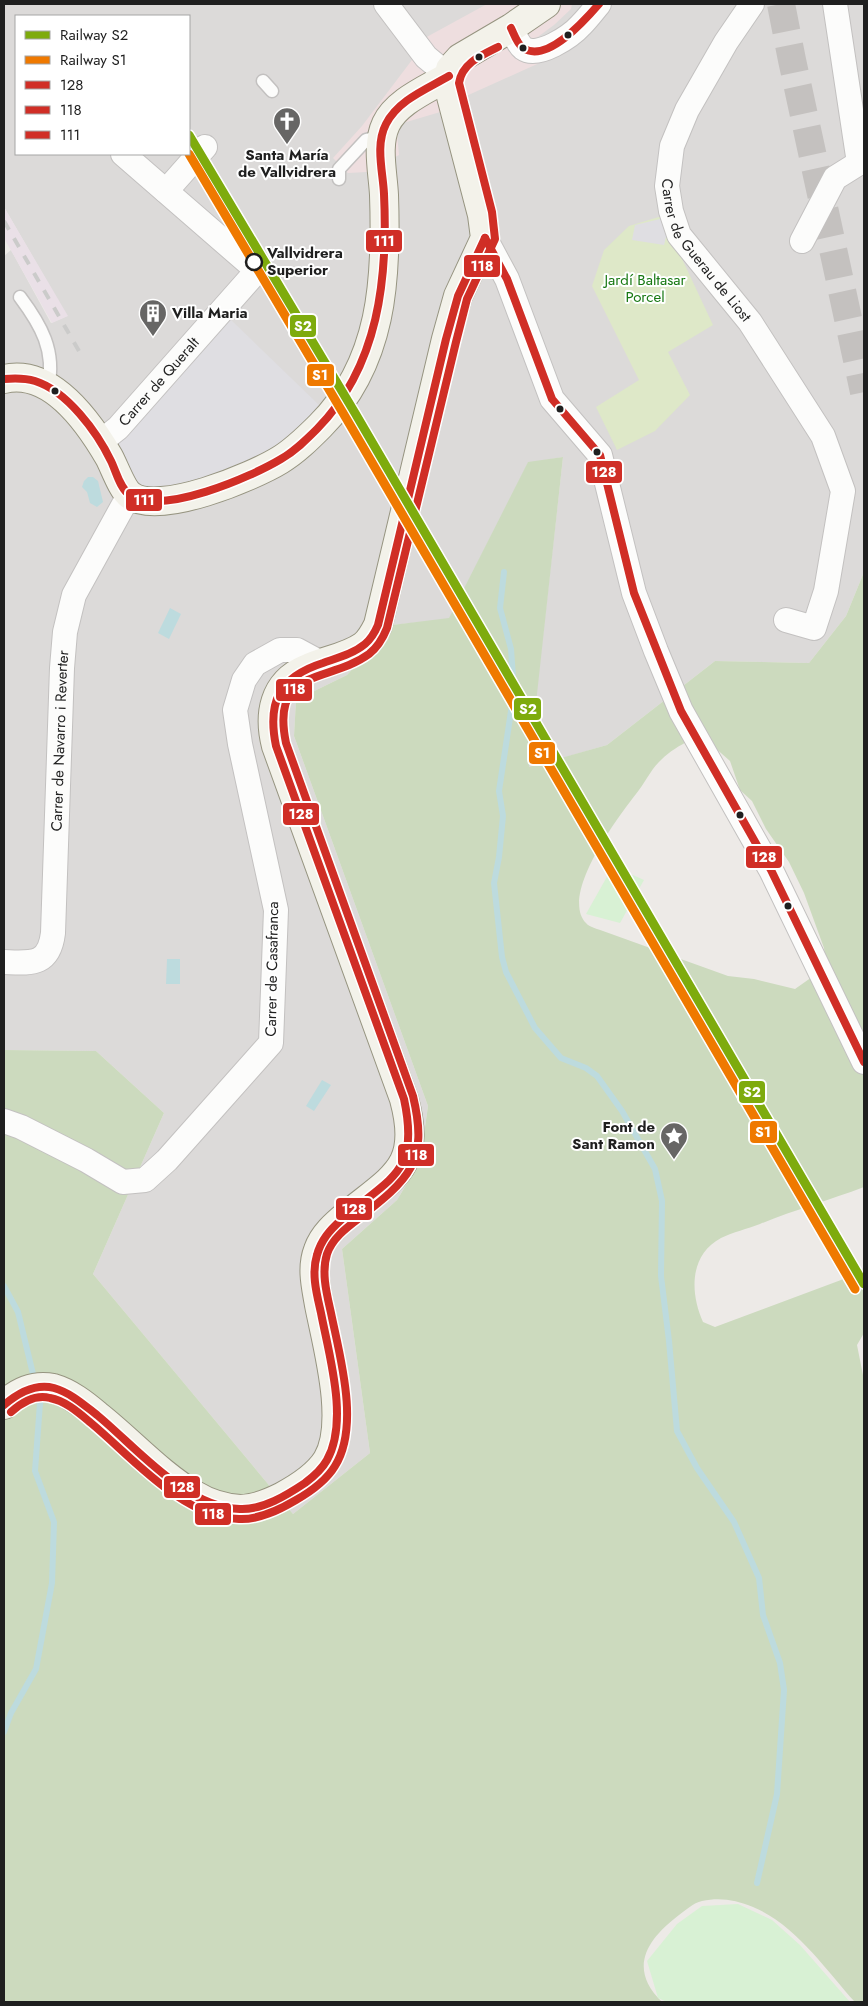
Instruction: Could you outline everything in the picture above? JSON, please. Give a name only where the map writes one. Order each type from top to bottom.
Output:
[{"type":"main road","points":[[4,1405],[13,1396],[32,1388],[43,1387],[65,1392],[89,1408],[177,1484],[209,1502],[240,1509],[269,1502],[296,1488],[319,1470],[333,1447],[337,1428],[336,1403],[314,1278],[316,1256],[324,1239],[337,1223],[400,1170],[408,1153],[410,1134],[404,1099],[273,737],[271,723],[279,690],[294,675],[364,646],[374,634],[378,625],[446,339],[458,296],[485,238],[482,214],[448,85],[449,76],[454,63],[460,58],[511,28],[546,4]]},
{"type":"main road","points":[[4,379],[29,379],[40,382],[72,407],[100,443],[129,495],[146,501],[178,498],[231,484],[258,472],[282,458],[311,435],[344,398],[368,354],[378,313],[383,271],[382,136],[389,120],[401,106],[449,76]]},
{"type":"street","points":[[386,4],[426,57],[449,76]]},
{"type":"street","points":[[511,28],[522,47],[532,51],[541,50],[569,35],[581,26],[599,4]]},
{"type":"street","name":"Carrer de Guerau de Liost","points":[[752,4],[726,42],[687,110],[672,146],[667,186],[671,211],[679,235],[750,322],[823,436],[843,491],[826,591],[814,628],[786,620]]},
{"type":"street","points":[[802,241],[835,178],[862,164],[835,4]]},
{"type":"street","points":[[124,155],[166,191],[205,147]]},
{"type":"street","name":"Carrer de Queralt","points":[[100,443],[118,428],[251,280],[255,273],[252,266],[166,191]]},
{"type":"street","points":[[485,238],[507,279],[552,399],[600,455],[634,593],[681,711],[775,878],[864,1062]]},
{"type":"street","name":"Carrer de Navarro i Reverter","points":[[4,962],[36,962],[43,958],[51,947],[64,637],[74,595],[129,495]]},
{"type":"street","name":"Carrer de Casafranca","points":[[4,1121],[86,1160],[123,1182],[145,1180],[167,1160],[271,1043],[276,910],[240,744],[235,710],[244,680],[256,664],[280,650],[297,650],[322,663]]},
{"type":"lane","points":[[336,169],[366,140],[382,136]]},
{"type":"lane","points":[[20,297],[35,317],[47,341],[51,358],[51,376],[48,387]]},
{"type":"shaded area","points":[[4,4],[864,4],[864,572],[846,616],[809,663],[715,661],[607,745],[528,768],[563,457],[528,463],[449,619],[392,625],[347,675],[296,700],[294,736],[428,1106],[420,1162],[397,1200],[342,1249],[370,1453],[293,1514],[93,1274],[164,1113],[96,1051],[4,1050],[4,256],[11,250],[51,323],[67,316],[4,207]]},
{"type":"shaded area","points":[[487,4],[572,4],[571,9],[535,39],[546,60],[464,97],[464,105],[403,123],[397,133],[399,155],[367,172],[348,173],[333,158],[362,126],[415,56],[423,39]]},
{"type":"shaded area","points":[[4,207],[68,316],[52,323],[4,238]]},
{"type":"shaded area","name":"Jardí Baltasar Porcel","points":[[664,218],[668,229],[664,245],[632,240],[635,225]]},
{"type":"shaded area","points":[[229,318],[319,405],[293,437],[245,470],[151,495],[130,479],[116,441]]},
{"type":"green space","name":"Jardí Baltasar Porcel","points":[[662,216],[713,325],[668,352],[690,395],[655,431],[617,450],[596,407],[639,380],[592,286],[604,250],[629,226]]},
{"type":"green space","points":[[563,457],[529,767],[607,745],[715,661],[809,663],[846,616],[864,572],[864,1187],[721,1238],[703,1254],[695,1276],[695,1287],[696,1299],[703,1322],[715,1327],[841,1280],[864,1268],[864,1333],[857,1345],[864,1380],[864,2002],[855,2002],[809,1949],[783,1925],[753,1907],[734,1901],[715,1899],[699,1902],[690,1907],[667,1925],[650,1945],[645,1956],[646,1978],[652,1990],[662,2002],[4,2002],[4,1050],[96,1051],[164,1113],[93,1274],[293,1514],[370,1453],[342,1249],[397,1200],[420,1162],[428,1106],[294,736],[296,700],[347,675],[392,625],[449,618],[528,462]],"holes":[[[690,740],[713,746],[730,761],[740,790],[752,801],[766,829],[789,862],[804,893],[824,948],[826,964],[822,970],[795,989],[754,979],[728,976],[594,928],[586,923],[580,910],[580,894],[585,876],[594,856],[654,768],[668,754]]]},
{"type":"green space","points":[[613,866],[644,880],[620,923],[586,914]]},
{"type":"green space","points":[[738,1904],[772,1920],[800,1945],[850,2002],[667,2002],[658,1998],[647,1961],[677,1924],[702,1906]]},
{"type":"water","points":[[88,477],[93,477],[98,481],[103,502],[97,507],[90,503],[87,492],[82,487]]},
{"type":"water","points":[[170,608],[181,614],[169,639],[158,633]]},
{"type":"water","points":[[167,959],[180,959],[180,984],[166,984]]},
{"type":"water","points":[[322,1080],[331,1085],[314,1111],[306,1106]]},
{"type":"waterway","points":[[504,572],[500,608],[511,649],[514,691],[499,791],[503,816],[494,883],[502,957],[506,972],[535,1028],[561,1058],[586,1068],[597,1076],[622,1111],[655,1169],[662,1201],[661,1276],[677,1431],[697,1468],[734,1522],[759,1578],[763,1615],[780,1663],[784,1690],[777,1794],[757,1883]]},
{"type":"waterway","points":[[4,1286],[18,1312],[33,1374]]},
{"type":"waterway","points":[[4,1732],[11,1713],[36,1669],[52,1583],[54,1522],[35,1471],[40,1403]]},
{"type":"tunnel","points":[[781,4],[864,392]]},
{"type":"railway","points":[[4,221],[79,351]]},
{"type":"rail line","name":"S2","points":[[190,137],[355,413],[864,1284]]},
{"type":"rail line","name":"S1","points":[[190,155],[346,418],[855,1289]]},
{"type":"transit line","name":"111","points":[[511,28],[517,41],[523,48],[533,51],[543,50],[554,45],[576,29],[599,4]]},
{"type":"transit line","name":"118","points":[[11,1412],[19,1405],[34,1398],[44,1397],[61,1402],[82,1415],[141,1468],[178,1497],[218,1516],[239,1519],[269,1514],[307,1493],[317,1486],[331,1471],[342,1450],[346,1431],[346,1391],[326,1291],[325,1261],[332,1243],[340,1234],[390,1192],[411,1168],[416,1154],[418,1138],[417,1119],[413,1096],[286,743],[283,718],[286,701],[294,689],[306,681],[353,663],[369,654],[380,642],[387,628],[467,299],[495,239],[492,212],[459,83],[468,65],[498,47]]},
{"type":"transit line","name":"111","points":[[4,379],[20,378],[35,381],[47,386],[69,403],[98,438],[124,489],[130,495],[144,500],[163,501],[206,492],[267,467],[286,456],[317,429],[338,404],[354,378],[366,349],[381,289],[384,257],[384,194],[380,150],[386,124],[405,102],[449,76]]},
{"type":"transit line","name":"128","points":[[485,238],[507,279],[552,399],[600,455],[634,593],[681,711],[771,870],[864,1062]]},
{"type":"transit line","name":"128","points":[[4,1405],[21,1393],[34,1388],[54,1388],[66,1393],[97,1415],[163,1474],[200,1498],[220,1506],[249,1509],[274,1501],[308,1481],[320,1470],[327,1460],[333,1444],[337,1407],[332,1368],[315,1284],[315,1262],[323,1240],[333,1228],[387,1182],[397,1171],[404,1159],[408,1143],[408,1124],[404,1099],[276,746],[273,716],[275,704],[286,684],[308,669],[345,655],[360,647],[371,638],[378,625],[446,339],[458,296],[485,238]]},
{"type":"place","name":"Santa María de Vallvidrera","points":[[287,145]]},
{"type":"place","name":"Vallvidrera Superior","points":[[254,262]]},
{"type":"place","name":"Villa Maria","points":[[153,337]]},
{"type":"place","name":"Font de Sant Ramon","points":[[674,1160]]}]
